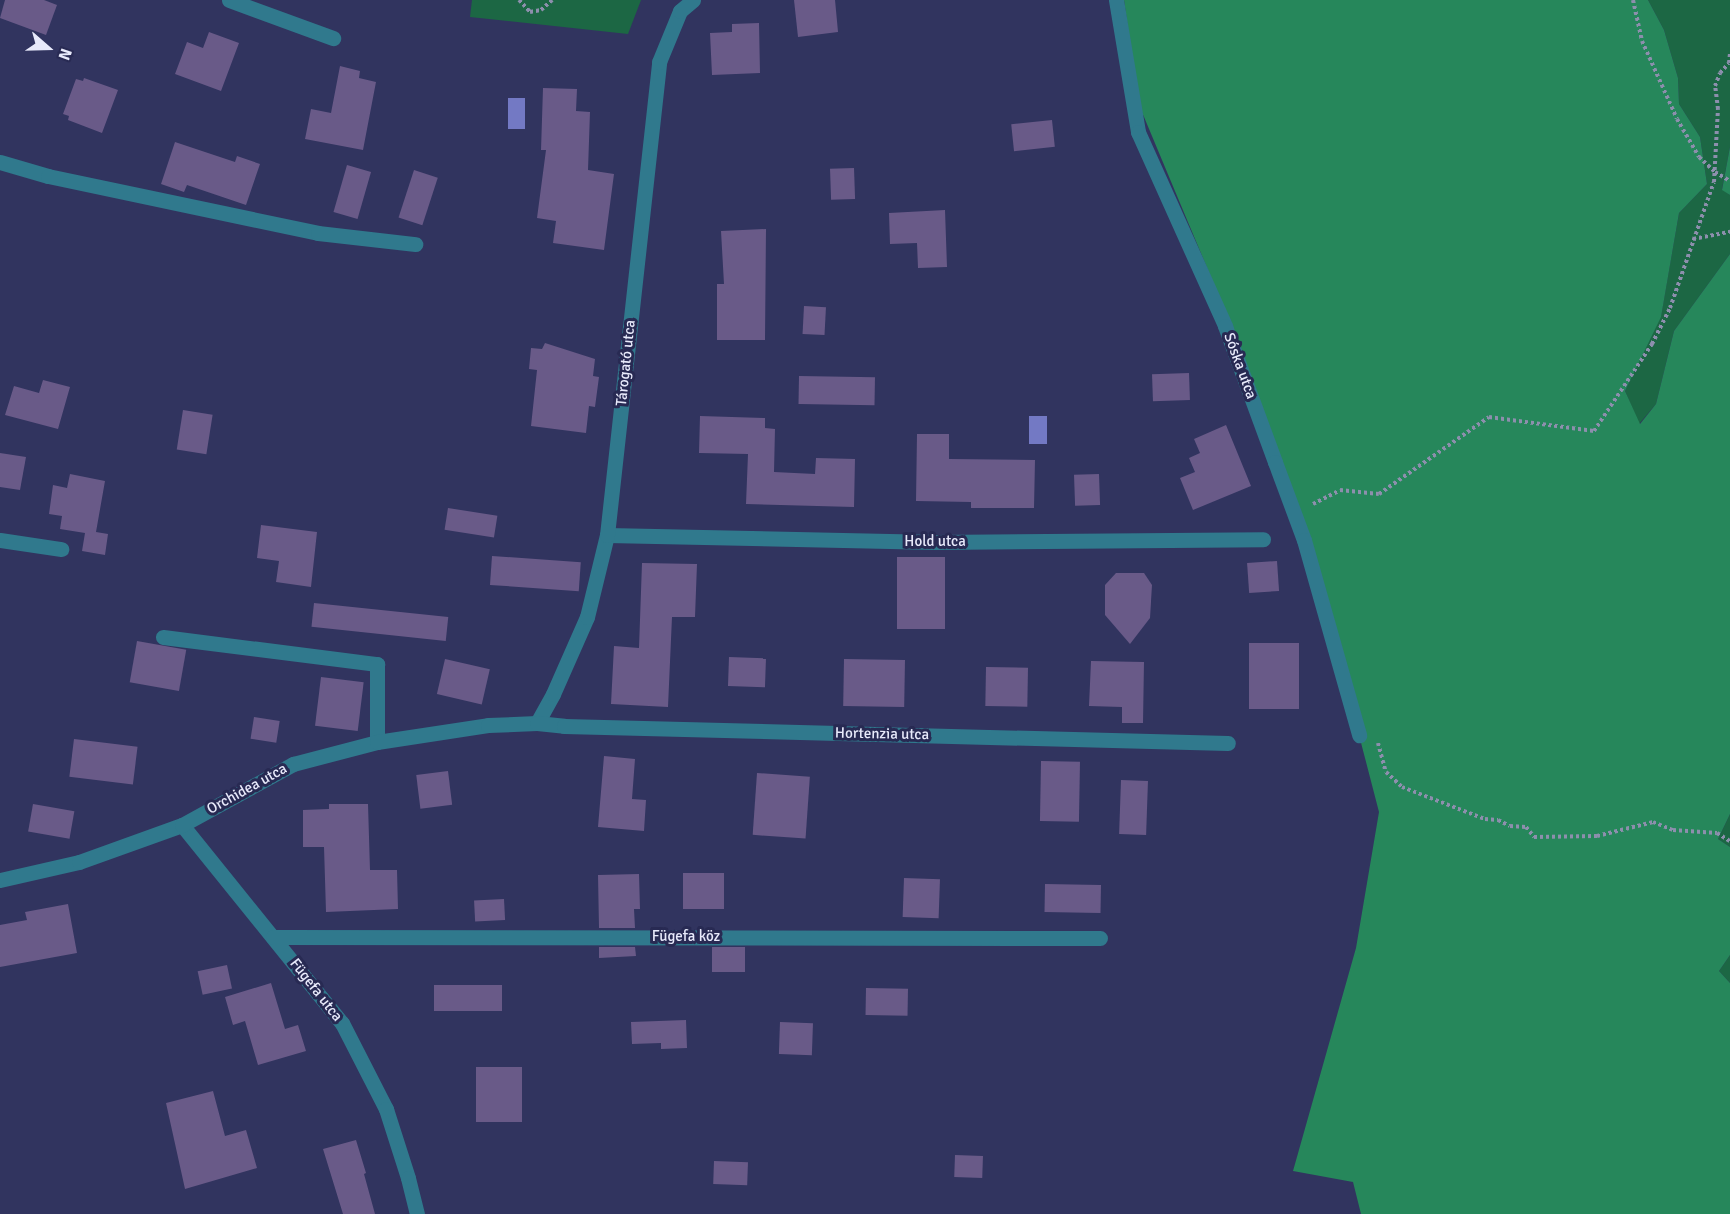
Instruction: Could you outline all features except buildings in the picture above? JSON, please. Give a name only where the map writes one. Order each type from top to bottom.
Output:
[{"type":"street","points":[[229,0],[333,38]]},
{"type":"street","name":"Tárogató utca","points":[[537,723],[553,694],[587,617],[607,534],[659,62],[680,11],[693,0]]},
{"type":"street","name":"Sóska utca","points":[[1116,0],[1138,132],[1225,326],[1294,513],[1333,637],[1359,735]]},
{"type":"street","points":[[0,162],[48,176],[318,234],[415,244]]},
{"type":"street","name":"Hold utca","points":[[607,534],[936,542],[1263,539]]},
{"type":"street","points":[[0,540],[61,549]]},
{"type":"street","points":[[163,637],[376,664],[377,742]]},
{"type":"street","name":"Orchidea utca","points":[[0,880],[79,862],[182,825],[293,764],[377,742],[443,730],[537,723]]},
{"type":"street","name":"Hortenzia utca","points":[[537,723],[564,726],[1227,743]]},
{"type":"street","name":"Fügefa utca","points":[[182,825],[342,1023],[386,1109],[417,1214]]},
{"type":"street","name":"Fügefa köz","points":[[273,937],[1100,938]]},
{"type":"path","points":[[519,0],[530,12],[542,10],[552,0]]},
{"type":"path","points":[[1633,0],[1642,41],[1677,119],[1699,157],[1715,172],[1730,181]]},
{"type":"path","points":[[1294,513],[1340,490],[1379,494],[1490,417],[1594,431],[1652,344],[1670,308],[1715,172],[1718,109],[1715,86],[1720,73],[1729,63],[1730,54]]},
{"type":"path","points":[[1693,239],[1730,232]]},
{"type":"path","points":[[1359,735],[1369,733],[1375,736],[1386,772],[1402,787],[1485,819],[1498,820],[1510,826],[1526,827],[1534,837],[1597,836],[1653,822],[1673,830],[1717,833],[1730,841]]},
{"type":"green space","points":[[472,0],[641,0],[628,34],[470,17]]},
{"type":"green space","points":[[1124,0],[1648,0],[1664,30],[1678,78],[1679,104],[1700,137],[1707,184],[1679,213],[1661,317],[1625,391],[1640,424],[1656,404],[1674,331],[1730,254],[1730,814],[1718,839],[1730,847],[1730,955],[1719,971],[1730,983],[1730,1214],[1361,1214],[1353,1182],[1293,1171],[1356,948],[1379,812],[1359,735],[1236,337],[1139,105]]},
{"type":"green space","points":[[1648,0],[1730,0],[1730,147],[1722,189],[1730,195],[1730,254],[1674,331],[1656,404],[1639,424],[1625,391],[1661,316],[1679,213],[1707,184],[1700,137],[1679,104],[1678,78],[1664,30]]},
{"type":"green space","points":[[1730,147],[1730,195],[1722,190]]},
{"type":"green space","points":[[1730,814],[1730,847],[1718,839]]},
{"type":"green space","points":[[1730,955],[1730,983],[1719,971]]},
{"type":"water","points":[[508,98],[525,98],[525,129],[508,129]]},
{"type":"water","points":[[1029,416],[1047,416],[1047,444],[1029,444]]}]
